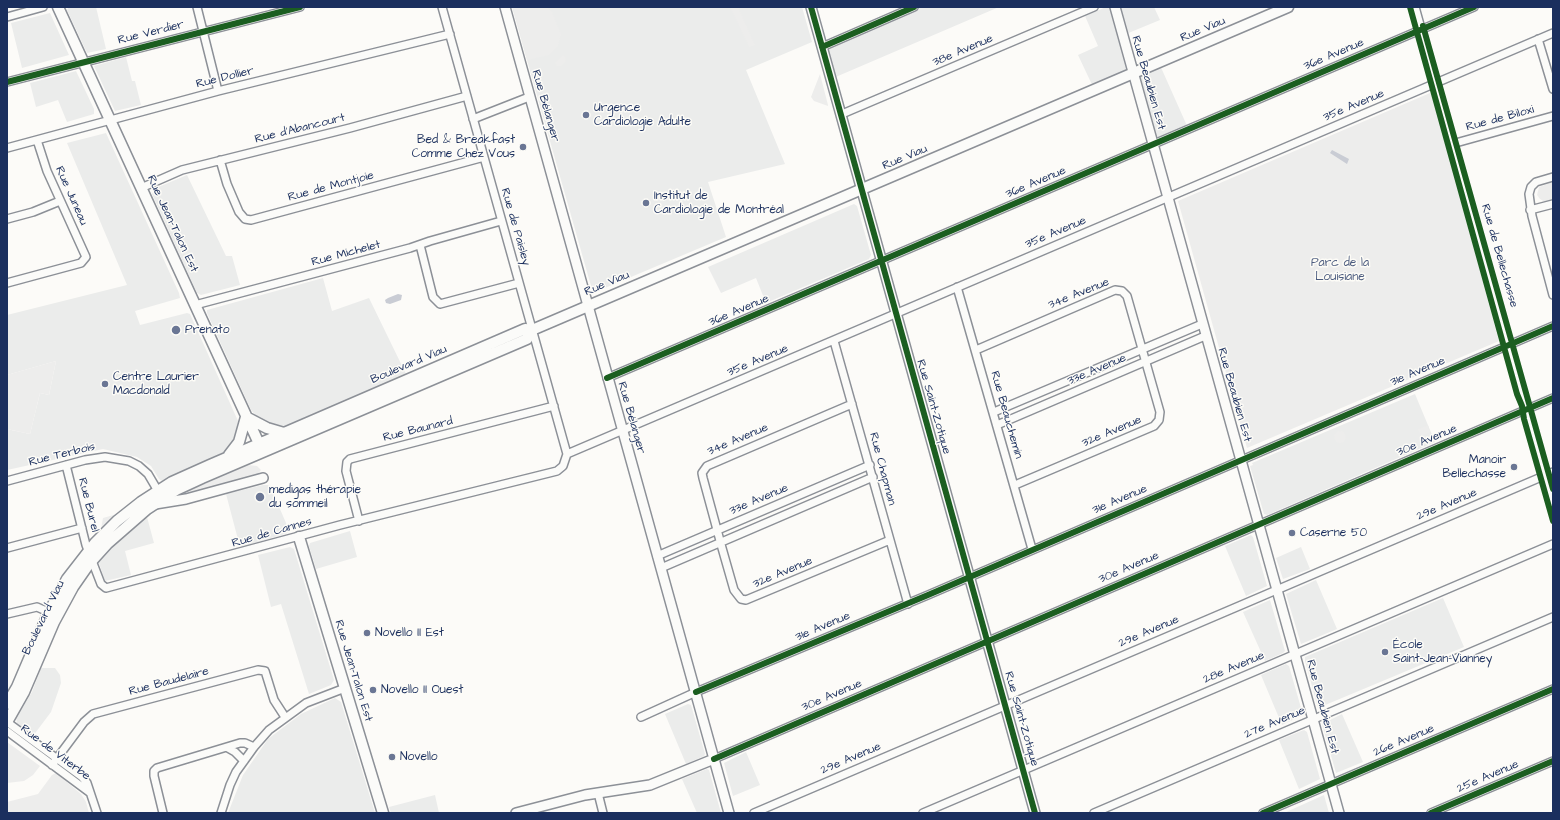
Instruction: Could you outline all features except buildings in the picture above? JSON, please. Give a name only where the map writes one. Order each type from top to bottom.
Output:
[{"type":"main road","name":"Rue Jean-Talon Est","points":[[58,7],[260,448]]},
{"type":"main road","name":"Rue Viau","points":[[532,330],[1288,7]]},
{"type":"main road","name":"Boulevard Viau","points":[[7,704],[53,614],[73,587],[91,555],[117,521],[158,491],[182,477],[228,457],[260,448],[284,433],[525,329],[532,330],[527,339],[260,448],[184,486],[154,504],[91,555]]},
{"type":"main road","points":[[228,457],[239,442],[246,417],[267,428],[284,433]]},
{"type":"main road","name":"Rue Jean-Talon Est","points":[[299,537],[383,813]]},
{"type":"main road","name":"Boulevard Viau","points":[[7,722],[24,692],[53,614]]},
{"type":"street","points":[[7,17],[43,7]]},
{"type":"street","points":[[197,7],[218,91]]},
{"type":"street","name":"Rue Verdier","points":[[7,82],[82,61],[300,7]]},
{"type":"street","name":"Rue de Paisley","points":[[442,7],[567,454]]},
{"type":"street","name":"Rue Bélanger","points":[[505,7],[729,813]]},
{"type":"street","name":"Rue Saint-Zotique","points":[[811,7],[842,114],[1035,813]]},
{"type":"street","points":[[822,46],[914,7]]},
{"type":"street","name":"38e Avenue","points":[[842,114],[1094,7]]},
{"type":"street","name":"Rue Beaubien Est","points":[[1115,7],[1205,336],[1339,813]]},
{"type":"street","name":"Rue de Bellechasse","points":[[1414,7],[1507,346],[1549,474],[1553,505]]},
{"type":"street","name":"36e Avenue","points":[[607,378],[1474,7]]},
{"type":"street","name":"35e Avenue","points":[[567,454],[1553,32]]},
{"type":"street","name":"Rue Dollier","points":[[7,148],[218,91],[450,34]]},
{"type":"street","points":[[1538,39],[1553,89]]},
{"type":"street","name":"Rue d'Abancourt","points":[[141,188],[178,171],[467,96]]},
{"type":"street","points":[[473,119],[529,97]]},
{"type":"street","name":"Rue de Biloxi","points":[[1452,144],[1553,116]]},
{"type":"street","name":"Rue Juneau","points":[[7,283],[81,264],[85,260],[84,251],[47,171],[37,140]]},
{"type":"street","name":"Rue de Montjoie","points":[[220,160],[227,184],[239,212],[245,219],[251,220],[484,157]]},
{"type":"street","points":[[1553,177],[1536,182],[1531,187],[1529,194],[1530,210],[1553,295]]},
{"type":"street","points":[[7,219],[33,212],[60,201]]},
{"type":"street","points":[[1530,210],[1553,204]]},
{"type":"street","name":"Rue Michelet","points":[[195,305],[420,245],[502,221]]},
{"type":"street","points":[[420,245],[433,297],[440,304],[519,283]]},
{"type":"street","name":"Rue Beauchemin","points":[[957,287],[1032,549]]},
{"type":"street","name":"34e Avenue","points":[[976,350],[1114,290],[1122,291],[1127,296],[1145,361]]},
{"type":"street","name":"33e Avenue","points":[[994,412],[1202,324]]},
{"type":"street","name":"31e Avenue","points":[[641,717],[696,692],[908,604],[1032,549],[1553,326]]},
{"type":"street","name":"33e Avenue","points":[[997,425],[1205,336]]},
{"type":"street","name":"Rue Chapman","points":[[834,341],[908,604]]},
{"type":"street","name":"32e Avenue","points":[[1015,486],[1154,426],[1159,420],[1160,412],[1145,361]]},
{"type":"street","name":"30e Avenue","points":[[516,813],[533,811],[598,793],[636,788],[657,782],[714,759],[1553,398]]},
{"type":"street","name":"34e Avenue","points":[[720,542],[702,474],[707,466],[852,404]]},
{"type":"street","name":"Rue Baunard","points":[[359,520],[346,471],[346,467],[350,459],[554,406]]},
{"type":"street","name":"Rue de Cannes","points":[[91,555],[101,584],[108,588],[359,520],[559,470],[565,464],[567,454]]},
{"type":"street","name":"Rue Terbois","points":[[7,481],[102,457],[128,461],[145,471],[158,491]]},
{"type":"street","name":"Rue Burel","points":[[66,465],[82,528],[91,555]]},
{"type":"street","name":"33e Avenue","points":[[657,556],[870,465]]},
{"type":"street","name":"29e Avenue","points":[[754,813],[1549,474]]},
{"type":"street","name":"33e Avenue","points":[[661,568],[873,477]]},
{"type":"street","name":"Boulevard Viau","points":[[154,504],[186,499],[263,478]]},
{"type":"street","points":[[184,486],[180,492],[182,497],[186,499]]},
{"type":"street","points":[[7,548],[82,528]]},
{"type":"street","name":"32e Avenue","points":[[720,542],[734,590],[741,599],[746,600],[890,540]]},
{"type":"street","name":"28e Avenue","points":[[924,813],[1553,544]]},
{"type":"street","points":[[7,614],[35,607],[53,614]]},
{"type":"street","name":"27e Avenue","points":[[1094,813],[1553,617]]},
{"type":"street","name":"Rue Baudelaire","points":[[52,765],[86,719],[97,712],[258,670],[265,671],[274,700],[285,717]]},
{"type":"street","points":[[221,813],[230,785],[244,760],[269,730],[285,717],[309,702],[345,688]]},
{"type":"street","name":"26e Avenue","points":[[1263,813],[1553,689]]},
{"type":"street","name":"Rue de Viterbe","points":[[7,722],[82,777],[87,783],[97,813]]},
{"type":"street","name":"Rue de Viterbe","points":[[7,731],[89,792]]},
{"type":"street","points":[[163,813],[154,776],[155,769],[243,743],[254,747]]},
{"type":"street","points":[[228,748],[244,760]]},
{"type":"street","name":"25e Avenue","points":[[1431,813],[1553,761]]},
{"type":"street","points":[[598,793],[603,813]]},
{"type":"shaded area","points":[[69,7],[96,7],[106,49],[87,53],[67,10]]},
{"type":"shaded area","points":[[512,7],[802,7],[812,42],[746,70],[785,164],[708,182],[726,237],[593,293]]},
{"type":"shaded area","points":[[914,7],[999,7],[831,79],[822,47]]},
{"type":"shaded area","points":[[1106,7],[1154,7],[1160,20],[1126,34],[1138,71],[1159,63],[1188,128],[1154,141],[1130,77],[1095,91],[1078,55],[1098,46],[1085,16]]},
{"type":"shaded area","points":[[50,13],[69,55],[22,68],[11,23]]},
{"type":"shaded area","points":[[126,57],[132,81],[135,81],[141,105],[115,111],[94,66]]},
{"type":"shaded area","points":[[76,71],[94,109],[94,114],[67,122],[58,100],[36,107],[30,83]]},
{"type":"shaded area","points":[[106,133],[180,298],[135,311],[140,325],[187,313],[190,314],[238,421],[235,441],[226,451],[162,481],[159,479],[151,466],[137,457],[103,449],[7,470],[7,429],[30,434],[40,393],[49,395],[56,361],[7,375],[7,315],[127,285],[67,143]]},
{"type":"shaded area","points":[[1332,150],[1349,159],[1347,164],[1330,153]]},
{"type":"shaded area","points":[[187,175],[226,256],[232,256],[240,285],[201,295],[197,293],[152,194],[156,188]]},
{"type":"shaded area","points":[[854,204],[857,206],[871,255],[869,259],[766,303],[756,278],[721,293],[708,267]]},
{"type":"shaded area","points":[[323,278],[332,311],[369,298],[406,374],[285,426],[270,425],[258,418],[251,410],[207,313],[207,310]]},
{"type":"shaded area","points":[[398,294],[402,295],[401,300],[390,304],[386,303],[385,300]]},
{"type":"shaded area","points":[[1415,394],[1435,442],[1267,515],[1264,514],[1250,466],[1253,465],[1252,463]]},
{"type":"shaded area","points":[[268,485],[271,488],[286,523],[288,533],[240,547],[226,494]]},
{"type":"shaded area","points":[[145,517],[147,517],[154,543],[125,551],[131,575],[105,581],[99,563],[100,559]]},
{"type":"shaded area","points":[[350,531],[357,557],[316,569],[309,546],[310,543]]},
{"type":"shaded area","points":[[1251,535],[1253,537],[1267,586],[1246,596],[1225,546]]},
{"type":"shaded area","points":[[290,547],[294,549],[334,680],[331,685],[309,694],[281,604],[271,607],[258,555]]},
{"type":"shaded area","points":[[1301,547],[1310,569],[1283,579],[1276,558]]},
{"type":"shaded area","points":[[1316,580],[1337,629],[1301,644],[1286,594]]},
{"type":"shaded area","name":"École Saint-Jean-Vianney","points":[[1443,598],[1464,647],[1318,708],[1305,657]]},
{"type":"shaded area","points":[[1270,600],[1285,651],[1265,661],[1243,612]]},
{"type":"shaded area","points":[[1286,664],[1289,666],[1303,715],[1282,725],[1261,675]]},
{"type":"shaded area","points":[[41,668],[55,668],[60,675],[61,683],[51,712],[33,736],[17,723],[16,718],[32,692]]},
{"type":"shaded area","points":[[335,698],[341,702],[375,813],[228,813],[243,775],[268,739],[301,714]]},
{"type":"shaded area","points":[[688,704],[691,705],[705,754],[704,756],[686,764],[665,714]]},
{"type":"shaded area","points":[[1342,714],[1363,762],[1336,773],[1322,724]]},
{"type":"shaded area","points":[[1304,730],[1307,732],[1320,779],[1299,789],[1279,740]]},
{"type":"shaded area","points":[[746,752],[760,785],[733,796],[724,763]]},
{"type":"shaded area","points":[[707,769],[709,770],[721,813],[697,813],[682,779]]},
{"type":"shaded area","points":[[435,795],[439,813],[391,813],[389,807]]},
{"type":"shaded area","points":[[1324,795],[1329,813],[1284,813]]},
{"type":"green space","points":[[513,7],[548,7],[552,12],[561,34],[558,46],[549,55],[527,60]]},
{"type":"green space","points":[[730,7],[738,7],[755,45],[749,47]]},
{"type":"green space","points":[[563,55],[566,57],[565,62],[561,66],[557,66],[555,62]]},
{"type":"green space","points":[[820,74],[828,106],[814,101],[811,97]]},
{"type":"green space","name":"Parc de la Louisiane","points":[[1430,93],[1432,94],[1499,341],[1247,448],[1178,201]]},
{"type":"green space","points":[[1553,182],[1553,200],[1545,202],[1537,195],[1539,187]]},
{"type":"green space","points":[[56,361],[49,395],[40,393],[30,434],[7,429],[7,375]]},
{"type":"green space","points":[[1428,425],[1430,432],[1421,436],[1418,429]]},
{"type":"green space","points":[[1342,431],[1345,432],[1345,442],[1338,443],[1335,442],[1334,435],[1335,432]]},
{"type":"green space","points":[[248,465],[257,466],[261,470],[255,475],[189,493],[186,492]]},
{"type":"green space","points":[[117,514],[105,525],[101,529],[103,518]]},
{"type":"green space","points":[[7,742],[40,766],[33,775],[24,781],[7,783]]},
{"type":"green space","points":[[56,773],[81,794],[86,802],[89,813],[7,813],[7,802],[38,794],[52,775]]},
{"type":"cycle path","points":[[7,82],[300,7]]},
{"type":"cycle path","points":[[811,7],[1035,813]]},
{"type":"cycle path","points":[[822,47],[914,7]]},
{"type":"cycle path","points":[[1410,7],[1553,521]]},
{"type":"cycle path","points":[[607,378],[1474,7]]},
{"type":"cycle path","points":[[1423,26],[1553,489]]},
{"type":"cycle path","points":[[696,692],[928,595],[1553,326]]},
{"type":"cycle path","points":[[714,759],[1553,398]]},
{"type":"cycle path","points":[[1263,813],[1553,689]]},
{"type":"cycle path","points":[[1431,813],[1553,761]]},
{"type":"place","name":"Urgence Cardiologie Adulte","points":[[586,115]]},
{"type":"place","name":"Bed & Breakfast Comme Chez Vous","points":[[523,147]]},
{"type":"place","name":"Institut de Cardiologie de Montréal","points":[[646,203]]},
{"type":"place","name":"Prenato","points":[[176,330]]},
{"type":"place","name":"Centre Laurier Macdonald","points":[[105,384]]},
{"type":"place","name":"Manoir Bellechasse","points":[[1514,467]]},
{"type":"place","name":"medigas thérapie du sommeil","points":[[260,497]]},
{"type":"place","name":"Caserne 50","points":[[1292,533]]},
{"type":"place","name":"Novello II Est","points":[[367,633]]},
{"type":"place","name":"École Saint-Jean-Vianney","points":[[1385,652]]},
{"type":"place","name":"Novello II Ouest","points":[[373,690]]},
{"type":"place","name":"Novello","points":[[392,757]]}]
